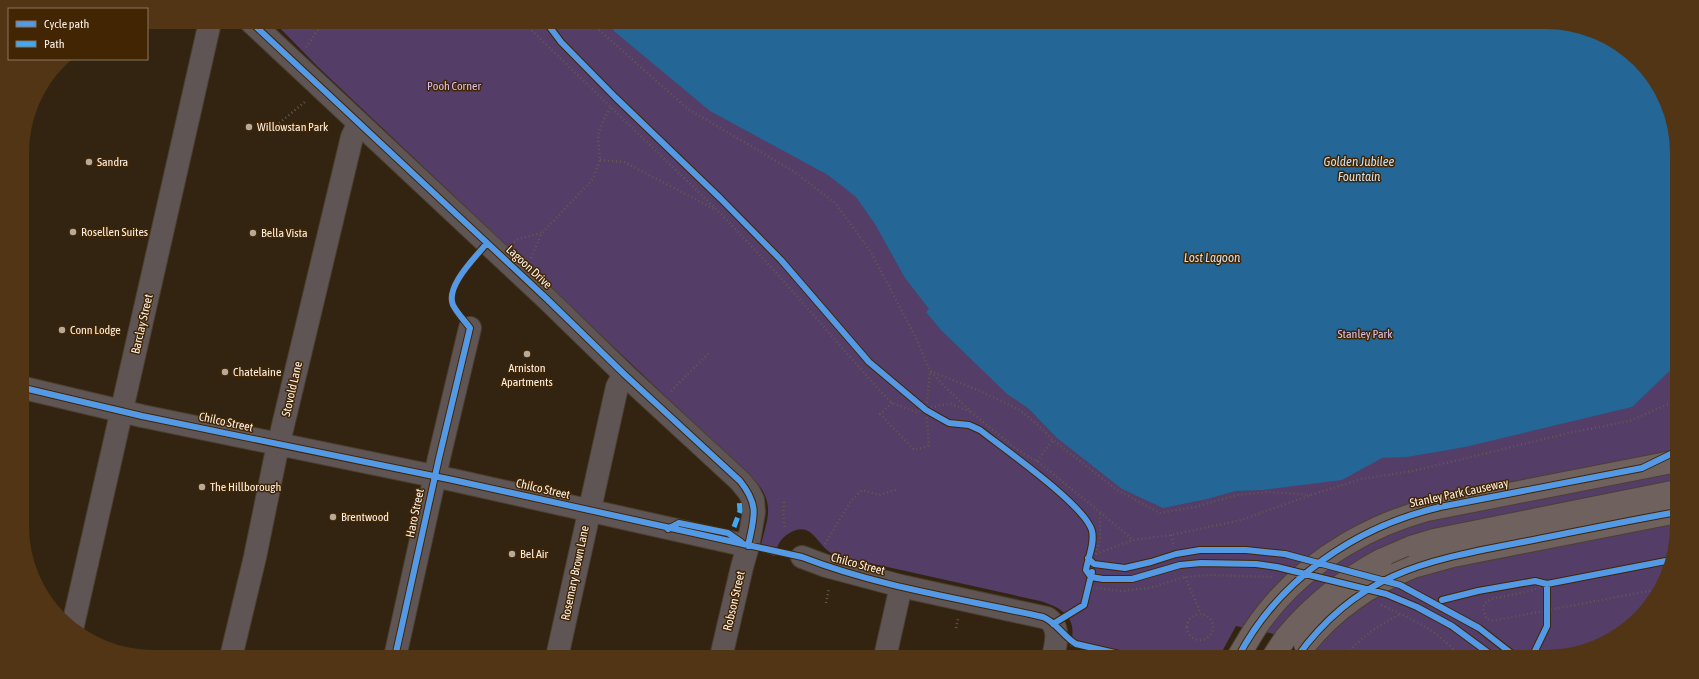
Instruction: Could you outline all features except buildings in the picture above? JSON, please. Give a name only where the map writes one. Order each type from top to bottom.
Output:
[{"type":"highway","points":[[1642,468],[1670,454]]},
{"type":"highway","name":"Stanley Park Causeway","points":[[1242,650],[1268,611],[1294,584],[1324,559],[1379,527],[1427,510],[1670,462]]},
{"type":"highway","points":[[1296,646],[1322,600],[1352,577],[1381,560],[1416,545],[1670,492]]},
{"type":"highway","points":[[1296,646],[1351,600],[1382,581],[1413,567],[1459,554],[1670,513]]},
{"type":"street","name":"Barclay Street","points":[[74,621],[208,29]]},
{"type":"street","name":"Lagoon Drive","points":[[258,29],[547,299],[624,374],[740,481],[749,492],[753,500],[754,512],[748,546]]},
{"type":"street","name":"Stovold Lane","points":[[233,650],[255,557],[279,445],[352,137],[359,123]]},
{"type":"street","name":"Haro Street","points":[[397,650],[435,476],[470,328]]},
{"type":"street","name":"Rosemary Brown Lane","points":[[559,650],[617,388],[624,374]]},
{"type":"street","name":"Chilco Street","points":[[29,389],[279,445],[435,476],[748,546]]},
{"type":"street","name":"Robson Street","points":[[724,650],[748,546]]},
{"type":"street","name":"Chilco Street","points":[[802,557],[826,566],[901,586],[1043,617],[1050,620],[1056,631],[1057,640],[1055,650]]},
{"type":"street","points":[[887,650],[901,586]]},
{"type":"path","points":[[303,50],[319,29]]},
{"type":"path","points":[[530,29],[718,211],[773,269],[892,403],[916,412],[941,405],[951,404],[971,412]]},
{"type":"path","points":[[551,29],[557,37]]},
{"type":"path","points":[[598,29],[688,109],[793,171],[835,203],[871,252],[916,336],[930,371],[948,391],[971,412],[1025,456],[1037,461],[1133,540]]},
{"type":"path","points":[[272,124],[277,125],[308,99]]},
{"type":"path","points":[[529,263],[542,233],[594,179],[600,160],[598,135],[604,119],[611,107]]},
{"type":"path","points":[[600,160],[624,162],[718,211]]},
{"type":"path","points":[[510,246],[518,239],[542,233]]},
{"type":"path","points":[[668,395],[710,352]]},
{"type":"path","points":[[892,403],[880,414],[914,450],[928,446],[930,443],[926,410],[930,371]]},
{"type":"path","points":[[930,371],[978,390],[1020,410],[1038,424],[1053,440],[1117,490],[1160,513],[1195,507],[1237,495],[1268,492],[1311,495]]},
{"type":"path","points":[[1100,512],[1100,540],[1096,554],[1133,540],[1171,535],[1241,520],[1361,479],[1412,471],[1569,433],[1630,421],[1670,403]]},
{"type":"path","points":[[921,405],[933,414]]},
{"type":"path","points":[[1037,461],[1053,440]]},
{"type":"path","points":[[825,544],[851,501],[862,490],[879,495],[898,489]]},
{"type":"path","points":[[784,502],[783,513],[785,529]]},
{"type":"path","points":[[1171,535],[1174,547]]},
{"type":"path","points":[[1088,558],[1092,538]]},
{"type":"path","points":[[1084,605],[1088,587],[1121,591],[1149,588],[1185,577],[1209,575],[1272,577]]},
{"type":"path","points":[[1185,577],[1199,614]]},
{"type":"path","points":[[1535,581],[1547,587]]},
{"type":"path","points":[[1555,582],[1547,587],[1491,599],[1484,604],[1483,608],[1486,618],[1491,621],[1547,607],[1652,590]]},
{"type":"path","points":[[826,603],[830,587]]},
{"type":"path","points":[[1380,605],[1401,614],[1434,632],[1454,650]]},
{"type":"path","points":[[1547,607],[1547,618]]},
{"type":"path","points":[[1199,614],[1207,616],[1213,622],[1214,627],[1211,635],[1200,641],[1192,638],[1187,630],[1188,621],[1195,615],[1199,614]]},
{"type":"path","points":[[1351,650],[1361,639],[1376,627],[1401,614]]},
{"type":"green space","name":"Stanley Park","points":[[281,29],[1546,29],[1570,31],[1586,36],[1615,50],[1639,71],[1649,84],[1661,106],[1669,137],[1670,526],[1668,550],[1663,566],[1649,595],[1634,614],[1615,629],[1601,637],[1570,648],[1554,650],[1316,650],[1321,644],[1236,626],[1223,650],[1089,650],[1070,646],[1072,636],[1071,621],[1056,607],[1040,601],[838,556],[828,551],[806,530],[795,530],[785,536],[776,549],[775,556],[760,551],[768,517],[768,509],[764,493],[758,484],[317,66]]},
{"type":"water","name":"Lost Lagoon","points":[[613,29],[1546,29],[1570,31],[1586,36],[1615,50],[1639,71],[1653,91],[1661,106],[1666,121],[1670,153],[1670,371],[1632,407],[1465,447],[1407,457],[1382,458],[1342,480],[1263,490],[1236,491],[1207,499],[1163,508],[1122,489],[1057,438],[1028,408],[1007,394],[941,330],[926,312],[929,309],[905,278],[875,224],[856,197],[828,175],[710,111]]},
{"type":"marked path","points":[[734,527],[740,511],[739,499]]},
{"type":"cycle path","points":[[258,29],[547,299],[624,374],[740,481],[751,498],[754,512],[748,546]]},
{"type":"cycle path","points":[[551,29],[561,42],[615,97],[721,199],[781,260],[869,362],[926,410],[949,423],[969,425],[980,430],[1024,463],[1075,507],[1086,520],[1092,531],[1092,546],[1086,570],[1091,577],[1103,579],[1132,579],[1180,565],[1201,563],[1256,564],[1277,567],[1386,594],[1417,607],[1452,626],[1485,650]]},
{"type":"cycle path","points":[[397,650],[439,458],[470,328],[453,305],[453,289],[463,272],[487,243]]},
{"type":"cycle path","points":[[29,389],[142,416],[453,480],[802,557],[861,576],[921,592],[1043,617],[1052,622],[1076,644],[1102,650]]},
{"type":"cycle path","points":[[1242,650],[1255,629],[1275,603],[1298,581],[1322,560],[1378,528],[1409,516],[1440,507],[1642,468],[1670,454]]},
{"type":"cycle path","points":[[1303,650],[1321,628],[1346,605],[1372,587],[1399,574],[1429,563],[1460,555],[1670,513]]},
{"type":"cycle path","points":[[668,529],[679,523],[728,533],[741,542]]},
{"type":"cycle path","points":[[1088,558],[1094,564],[1125,568],[1176,554],[1200,550],[1246,550],[1285,554],[1400,585],[1479,628],[1507,650]]},
{"type":"cycle path","points":[[1442,600],[1478,591],[1535,581],[1547,584],[1664,561]]},
{"type":"cycle path","points":[[1053,624],[1084,605],[1092,572]]},
{"type":"cycle path","points":[[1535,650],[1547,626],[1547,584]]},
{"type":"place","name":"Willowstan Park","points":[[249,127]]},
{"type":"place","name":"Sandra","points":[[89,162]]},
{"type":"place","name":"Rosellen Suites","points":[[73,232]]},
{"type":"place","name":"Bella Vista","points":[[253,233]]},
{"type":"place","name":"Conn Lodge","points":[[62,330]]},
{"type":"place","name":"Arniston Apartments","points":[[527,354]]},
{"type":"place","name":"Chatelaine","points":[[225,372]]},
{"type":"place","name":"The Hillborough","points":[[202,487]]},
{"type":"place","name":"Brentwood","points":[[333,517]]},
{"type":"place","name":"Bel Air","points":[[512,554]]},
{"type":"park label","name":"Pooh Corner","points":[[454,86]]},
{"type":"water label","name":"Golden Jubilee Fountain","points":[[1359,168]]}]
